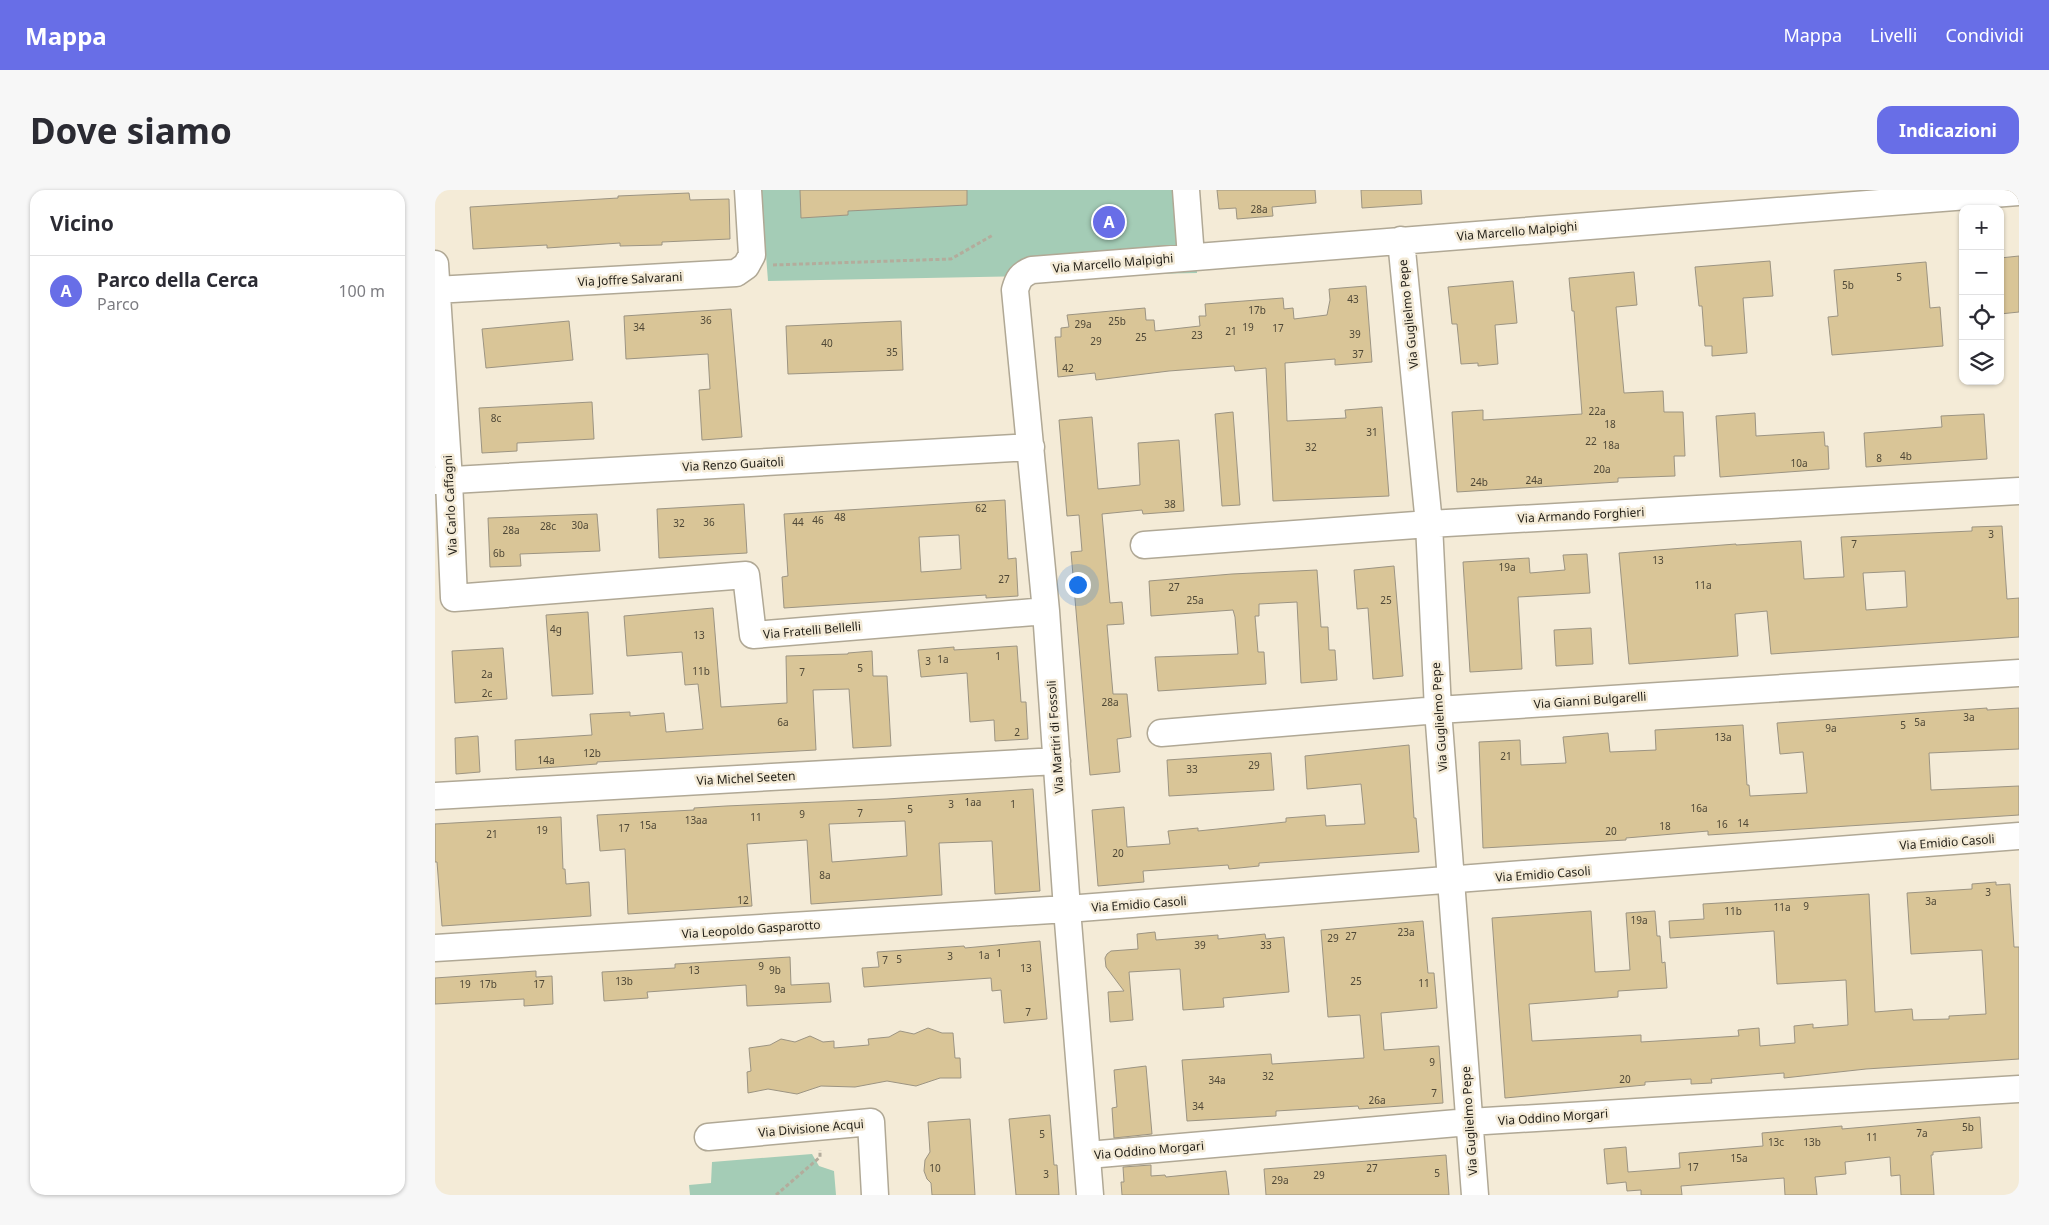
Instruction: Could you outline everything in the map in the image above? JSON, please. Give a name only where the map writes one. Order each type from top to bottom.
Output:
[{"type":"street","points":[[746,266],[752,255],[748,190]]},
{"type":"street","points":[[1187,190],[1191,257]]},
{"type":"street","name":"Via Marcello Malpighi","points":[[1018,280],[1025,272],[1032,270],[1401,240],[1800,199],[2019,192]]},
{"type":"street","name":"Via Guglielmo Pepe","points":[[1401,240],[1429,524],[1438,710],[1475,1195]]},
{"type":"street","name":"Via Carlo Caffagni","points":[[435,264],[442,480],[454,598],[601,586]]},
{"type":"street","name":"Via Joffre Salvarani","points":[[436,290],[736,273],[746,266]]},
{"type":"street","name":"Via Martiri di Fossoli","points":[[1018,280],[1015,290],[1046,611],[1090,1195]]},
{"type":"street","name":"Via Renzo Guaitoli","points":[[442,480],[1031,447]]},
{"type":"street","name":"Via Armando Forghieri","points":[[1144,545],[1429,524],[2019,491]]},
{"type":"street","name":"Via Fratelli Bellelli","points":[[601,586],[746,575],[753,635],[1046,611]]},
{"type":"street","name":"Via Gianni Bulgarelli","points":[[1161,733],[1438,710],[2019,673]]},
{"type":"street","name":"Via Michel Seeten","points":[[435,796],[1057,761]]},
{"type":"street","name":"Via Emidio Casoli","points":[[1067,909],[1452,881],[2019,836]]},
{"type":"street","name":"Via Leopoldo Gasparotto","points":[[435,948],[1067,909]]},
{"type":"street","name":"Via Oddino Morgari","points":[[1088,1155],[1469,1122],[2019,1089]]},
{"type":"street","name":"Via Divisione Acqui","points":[[708,1137],[871,1122],[875,1195]]},
{"type":"path","points":[[746,266],[951,259],[993,234]]},
{"type":"path","points":[[776,1195],[820,1157],[817,1127]]},
{"type":"green space","points":[[761,190],[1191,190],[1197,273],[768,281]]},
{"type":"green space","points":[[812,1154],[819,1166],[834,1171],[836,1195],[690,1195],[689,1185],[711,1183],[712,1162]]},
{"type":"building","points":[[800,190],[967,190],[967,205],[848,211],[848,215],[801,218]]},
{"type":"building","points":[[1217,190],[1315,190],[1316,203],[1272,207],[1273,216],[1237,219],[1236,208],[1219,209]]},
{"type":"building","points":[[1361,190],[1421,190],[1422,204],[1362,208]]},
{"type":"building","points":[[689,193],[690,200],[729,199],[730,239],[662,242],[662,245],[620,246],[620,243],[547,248],[547,245],[473,249],[470,207],[618,198],[618,196]]},
{"type":"building","points":[[2019,256],[2019,312],[2004,314],[2004,258]]},
{"type":"building","points":[[1770,261],[1773,296],[1743,298],[1747,353],[1712,356],[1712,346],[1705,346],[1702,306],[1699,306],[1695,267]]},
{"type":"building","points":[[1926,262],[1930,308],[1940,307],[1943,346],[1832,355],[1828,317],[1838,316],[1834,270]]},
{"type":"building","points":[[1634,272],[1637,305],[1616,307],[1624,393],[1663,391],[1664,412],[1683,412],[1685,456],[1674,456],[1675,476],[1618,478],[1618,482],[1457,492],[1452,412],[1483,410],[1483,420],[1582,414],[1574,311],[1572,311],[1569,278]]},
{"type":"building","points":[[1513,281],[1517,323],[1495,325],[1498,364],[1478,366],[1478,363],[1461,364],[1457,324],[1452,324],[1448,287]]},
{"type":"building","points":[[1366,286],[1372,362],[1335,365],[1335,359],[1285,363],[1287,421],[1346,418],[1345,410],[1382,407],[1389,496],[1273,501],[1266,368],[1235,371],[1234,366],[1169,371],[1096,380],[1095,373],[1058,377],[1055,337],[1061,337],[1061,328],[1069,327],[1067,315],[1145,308],[1146,320],[1154,320],[1155,331],[1200,326],[1199,316],[1206,316],[1205,304],[1283,298],[1284,309],[1293,308],[1294,319],[1327,315],[1330,300],[1329,289]]},
{"type":"building","points":[[731,309],[742,437],[702,440],[699,390],[710,389],[708,354],[626,359],[624,316]]},
{"type":"building","points":[[569,321],[573,360],[486,368],[482,329]]},
{"type":"building","points":[[901,321],[903,370],[788,374],[786,326]]},
{"type":"building","points":[[592,402],[594,439],[517,443],[517,451],[482,453],[479,408]]},
{"type":"building","points":[[1233,412],[1240,505],[1222,506],[1215,414]]},
{"type":"building","points":[[1755,413],[1756,436],[1824,432],[1825,446],[1828,446],[1829,469],[1720,477],[1716,416]]},
{"type":"building","points":[[1984,414],[1987,459],[1866,467],[1864,433],[1942,427],[1941,416]]},
{"type":"building","points":[[1092,417],[1098,489],[1140,485],[1138,443],[1179,440],[1184,511],[1143,514],[1142,510],[1102,514],[1110,603],[1122,602],[1124,624],[1107,625],[1113,694],[1127,694],[1131,737],[1117,739],[1120,772],[1090,775],[1071,552],[1082,551],[1079,515],[1067,516],[1059,420]]},
{"type":"building","points":[[1005,500],[1008,559],[1016,558],[1018,596],[986,598],[986,595],[784,608],[782,577],[788,576],[784,514]],"holes":[[[959,535],[961,569],[921,572],[919,537]]]},
{"type":"building","points":[[744,504],[747,553],[659,558],[657,509]]},
{"type":"building","points":[[597,514],[600,551],[520,554],[521,566],[490,567],[488,518]]},
{"type":"building","points":[[2002,526],[2007,599],[2019,598],[2019,637],[1771,654],[1767,611],[1735,614],[1738,656],[1629,664],[1619,553],[1801,541],[1804,579],[1844,577],[1841,537],[1972,531],[1972,527]],"holes":[[[1905,571],[1907,607],[1866,610],[1863,573]]]},
{"type":"building","points":[[1587,554],[1590,593],[1518,597],[1522,669],[1470,672],[1463,562],[1529,558],[1530,573],[1565,570],[1563,555]]},
{"type":"building","points":[[1394,566],[1403,676],[1373,679],[1368,608],[1357,609],[1354,570]]},
{"type":"building","points":[[1317,570],[1321,627],[1328,627],[1329,650],[1335,650],[1337,680],[1301,683],[1297,602],[1259,604],[1259,616],[1255,616],[1258,652],[1264,652],[1266,684],[1158,691],[1155,657],[1238,654],[1235,617],[1233,610],[1151,616],[1149,581],[1232,574]]},
{"type":"building","points":[[713,608],[721,707],[787,703],[786,656],[848,654],[872,651],[873,676],[887,676],[891,746],[853,748],[849,689],[813,690],[816,750],[597,762],[597,764],[516,770],[515,740],[592,735],[590,714],[630,712],[630,716],[664,713],[666,732],[703,729],[698,684],[685,685],[682,652],[627,656],[624,616]]},
{"type":"building","points":[[588,612],[593,694],[552,696],[546,615]]},
{"type":"building","points":[[1591,628],[1593,664],[1556,666],[1554,630]]},
{"type":"building","points":[[1017,646],[1021,702],[1026,702],[1028,739],[995,741],[994,720],[970,722],[967,673],[921,677],[918,650],[954,647],[954,650]]},
{"type":"building","points":[[503,648],[507,699],[455,703],[452,651]]},
{"type":"building","points":[[1987,708],[1987,710],[2019,708],[2019,749],[1929,753],[1931,790],[2019,786],[2019,815],[1708,835],[1708,831],[1626,838],[1626,840],[1483,848],[1479,742],[1520,740],[1521,765],[1566,763],[1563,737],[1608,733],[1610,752],[1656,750],[1655,730],[1743,725],[1747,785],[1749,785],[1750,796],[1807,793],[1803,752],[1780,754],[1777,723]]},
{"type":"building","points":[[478,736],[480,772],[456,774],[455,738]]},
{"type":"building","points":[[1409,745],[1414,818],[1416,818],[1419,852],[1259,863],[1259,866],[1229,869],[1228,865],[1143,871],[1144,882],[1098,886],[1092,810],[1124,807],[1127,847],[1170,844],[1168,831],[1198,828],[1198,831],[1286,822],[1286,818],[1325,815],[1326,826],[1365,824],[1361,784],[1307,789],[1305,756]]},
{"type":"building","points":[[1271,753],[1274,790],[1169,796],[1167,760]]},
{"type":"building","points":[[1033,789],[1040,891],[995,894],[992,841],[939,843],[942,895],[811,904],[807,840],[747,844],[752,906],[628,914],[625,849],[600,851],[597,815],[694,810],[694,808],[726,806],[887,799]],"holes":[[[905,821],[907,856],[832,862],[829,824]]]},
{"type":"building","points":[[561,817],[563,869],[565,869],[566,884],[589,882],[591,916],[442,926],[437,862],[435,862],[435,824]]},
{"type":"building","points":[[1996,882],[1996,885],[2010,884],[2014,947],[2019,947],[2019,1059],[1866,1069],[1784,1078],[1784,1073],[1711,1079],[1712,1083],[1691,1084],[1691,1079],[1645,1082],[1645,1085],[1505,1098],[1492,918],[1591,911],[1595,972],[1630,970],[1626,913],[1655,911],[1657,936],[1660,936],[1662,963],[1665,962],[1667,988],[1618,991],[1618,997],[1529,1004],[1532,1041],[1641,1035],[1641,1042],[1739,1036],[1738,1030],[1759,1028],[1760,1046],[1795,1043],[1794,1026],[1813,1024],[1813,1028],[1848,1025],[1846,980],[1777,984],[1774,931],[1670,938],[1669,921],[1704,919],[1703,904],[1869,894],[1875,1012],[1912,1009],[1913,1020],[1949,1019],[1949,1016],[1986,1014],[1982,950],[1911,954],[1907,893],[1972,889],[1972,884]]},
{"type":"building","points":[[1423,921],[1428,973],[1434,973],[1437,1008],[1381,1013],[1384,1050],[1439,1046],[1443,1103],[1359,1109],[1358,1106],[1276,1111],[1276,1116],[1187,1121],[1182,1060],[1271,1054],[1272,1064],[1364,1058],[1360,1015],[1328,1017],[1321,930]]},
{"type":"building","points":[[1155,932],[1156,940],[1218,935],[1218,939],[1265,934],[1266,939],[1284,937],[1289,992],[1223,998],[1224,1007],[1183,1010],[1180,969],[1129,972],[1133,1020],[1110,1022],[1108,992],[1124,991],[1106,967],[1105,958],[1107,954],[1111,951],[1138,949],[1137,934]]},
{"type":"building","points":[[1040,941],[1047,1019],[1004,1023],[1001,990],[992,991],[991,978],[864,987],[862,968],[879,967],[877,952],[964,946],[965,948]]},
{"type":"building","points":[[790,957],[791,985],[829,983],[831,1002],[747,1006],[746,985],[647,992],[648,998],[604,1001],[602,972],[675,968],[675,964]]},
{"type":"building","points":[[536,971],[536,977],[552,976],[553,1004],[524,1006],[524,999],[435,1004],[435,978]]},
{"type":"building","points":[[928,1028],[942,1033],[953,1033],[955,1058],[960,1058],[961,1078],[940,1078],[916,1086],[887,1081],[855,1087],[821,1086],[797,1094],[768,1089],[748,1093],[747,1072],[751,1071],[749,1048],[770,1045],[781,1039],[795,1042],[810,1036],[823,1042],[834,1041],[834,1048],[869,1045],[868,1039],[889,1037],[900,1031],[914,1034]]},
{"type":"building","points":[[1146,1066],[1152,1134],[1114,1138],[1112,1108],[1117,1107],[1114,1070]]},
{"type":"building","points":[[1050,1115],[1054,1165],[1057,1165],[1059,1195],[1016,1195],[1009,1119]]},
{"type":"building","points":[[1980,1117],[1982,1148],[1933,1152],[1933,1155],[1931,1155],[1934,1195],[1901,1195],[1900,1175],[1891,1176],[1890,1157],[1845,1162],[1846,1174],[1815,1177],[1817,1195],[1785,1195],[1784,1178],[1681,1186],[1682,1195],[1641,1195],[1641,1190],[1627,1191],[1626,1182],[1607,1184],[1604,1149],[1626,1147],[1628,1172],[1680,1168],[1679,1153],[1763,1146],[1762,1133],[1842,1126],[1842,1129]]},
{"type":"building","points":[[970,1119],[975,1195],[932,1195],[931,1183],[924,1171],[925,1160],[930,1152],[928,1122]]},
{"type":"building","points":[[1446,1155],[1449,1195],[1266,1195],[1264,1169]]},
{"type":"building","points":[[1151,1165],[1151,1176],[1165,1175],[1166,1177],[1226,1171],[1229,1195],[1122,1195],[1121,1182],[1124,1182],[1123,1167]]},
{"type":"place","name":"Parco della Cerca","points":[[1109,222]]}]
